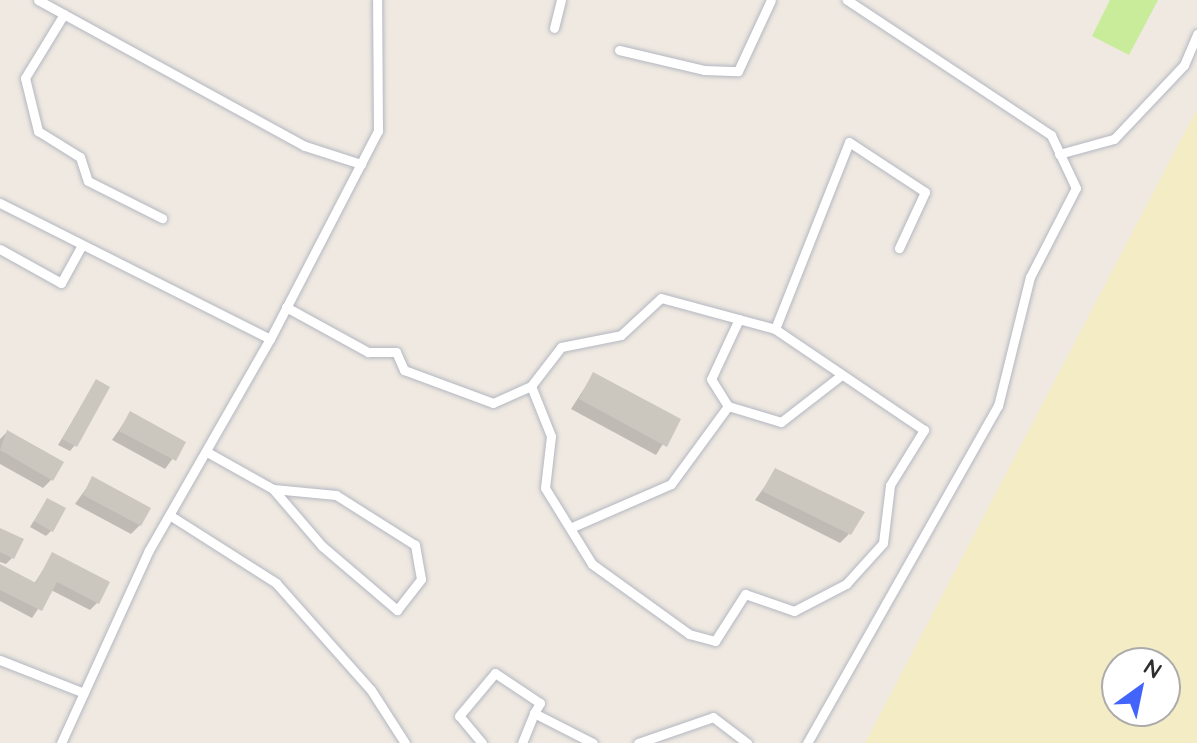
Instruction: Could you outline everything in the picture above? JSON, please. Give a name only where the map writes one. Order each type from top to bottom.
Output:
[{"type":"lane","points":[[38,0],[305,146],[361,164]]},
{"type":"lane","points":[[61,743],[149,550],[270,339],[378,131],[377,0]]},
{"type":"lane","points":[[554,28],[561,0]]},
{"type":"lane","points":[[619,50],[704,70],[738,71],[771,0]]},
{"type":"lane","points":[[807,743],[998,406],[1030,277],[1076,188],[1051,135],[847,0]]},
{"type":"lane","points":[[64,14],[25,78],[38,131],[80,157],[88,181],[162,218]]},
{"type":"lane","points":[[1059,154],[1114,139],[1184,65],[1197,34]]},
{"type":"lane","points":[[775,329],[849,142],[925,192],[899,248]]},
{"type":"lane","points":[[0,203],[270,339]]},
{"type":"lane","points":[[0,249],[61,283],[82,245]]},
{"type":"lane","points":[[286,307],[368,352],[396,352],[404,370],[493,403],[531,386],[561,347],[621,335],[661,298],[775,329],[839,377],[924,430],[890,485],[883,543],[846,584],[794,611],[745,594],[715,641],[689,634],[592,564],[545,488],[551,436],[531,386]]},
{"type":"lane","points":[[739,319],[711,379],[728,406],[781,422],[839,377]]},
{"type":"lane","points":[[570,528],[671,484],[728,406]]},
{"type":"lane","points":[[207,452],[273,489],[322,546],[397,610],[421,579],[415,545],[336,495],[273,489]]},
{"type":"lane","points":[[171,516],[276,583],[371,690],[405,743]]},
{"type":"lane","points":[[0,660],[84,693]]},
{"type":"lane","points":[[482,743],[459,716],[495,673],[540,703],[522,743]]},
{"type":"lane","points":[[534,713],[593,743]]},
{"type":"lane","points":[[638,743],[713,717],[747,738],[747,743]]},
{"type":"sand","points":[[1197,109],[1197,743],[865,743]]},
{"type":"green space","points":[[1110,0],[1158,0],[1129,55],[1092,36]]},
{"type":"building","points":[[593,372],[681,419],[667,447],[579,399]]},
{"type":"building","points":[[96,379],[110,387],[77,447],[62,439]]},
{"type":"building","points":[[130,411],[186,442],[176,461],[119,431]]},
{"type":"building","points":[[7,430],[64,462],[53,481],[0,450]]},
{"type":"building","points":[[775,468],[865,512],[851,535],[762,491]]},
{"type":"building","points":[[92,476],[151,508],[141,526],[83,495]]},
{"type":"building","points":[[47,498],[66,508],[53,532],[34,521]]},
{"type":"building","points":[[0,528],[24,539],[14,559],[0,552]]},
{"type":"building","points":[[52,552],[110,582],[99,604],[57,582],[42,611],[0,590],[0,564],[36,583]]}]
